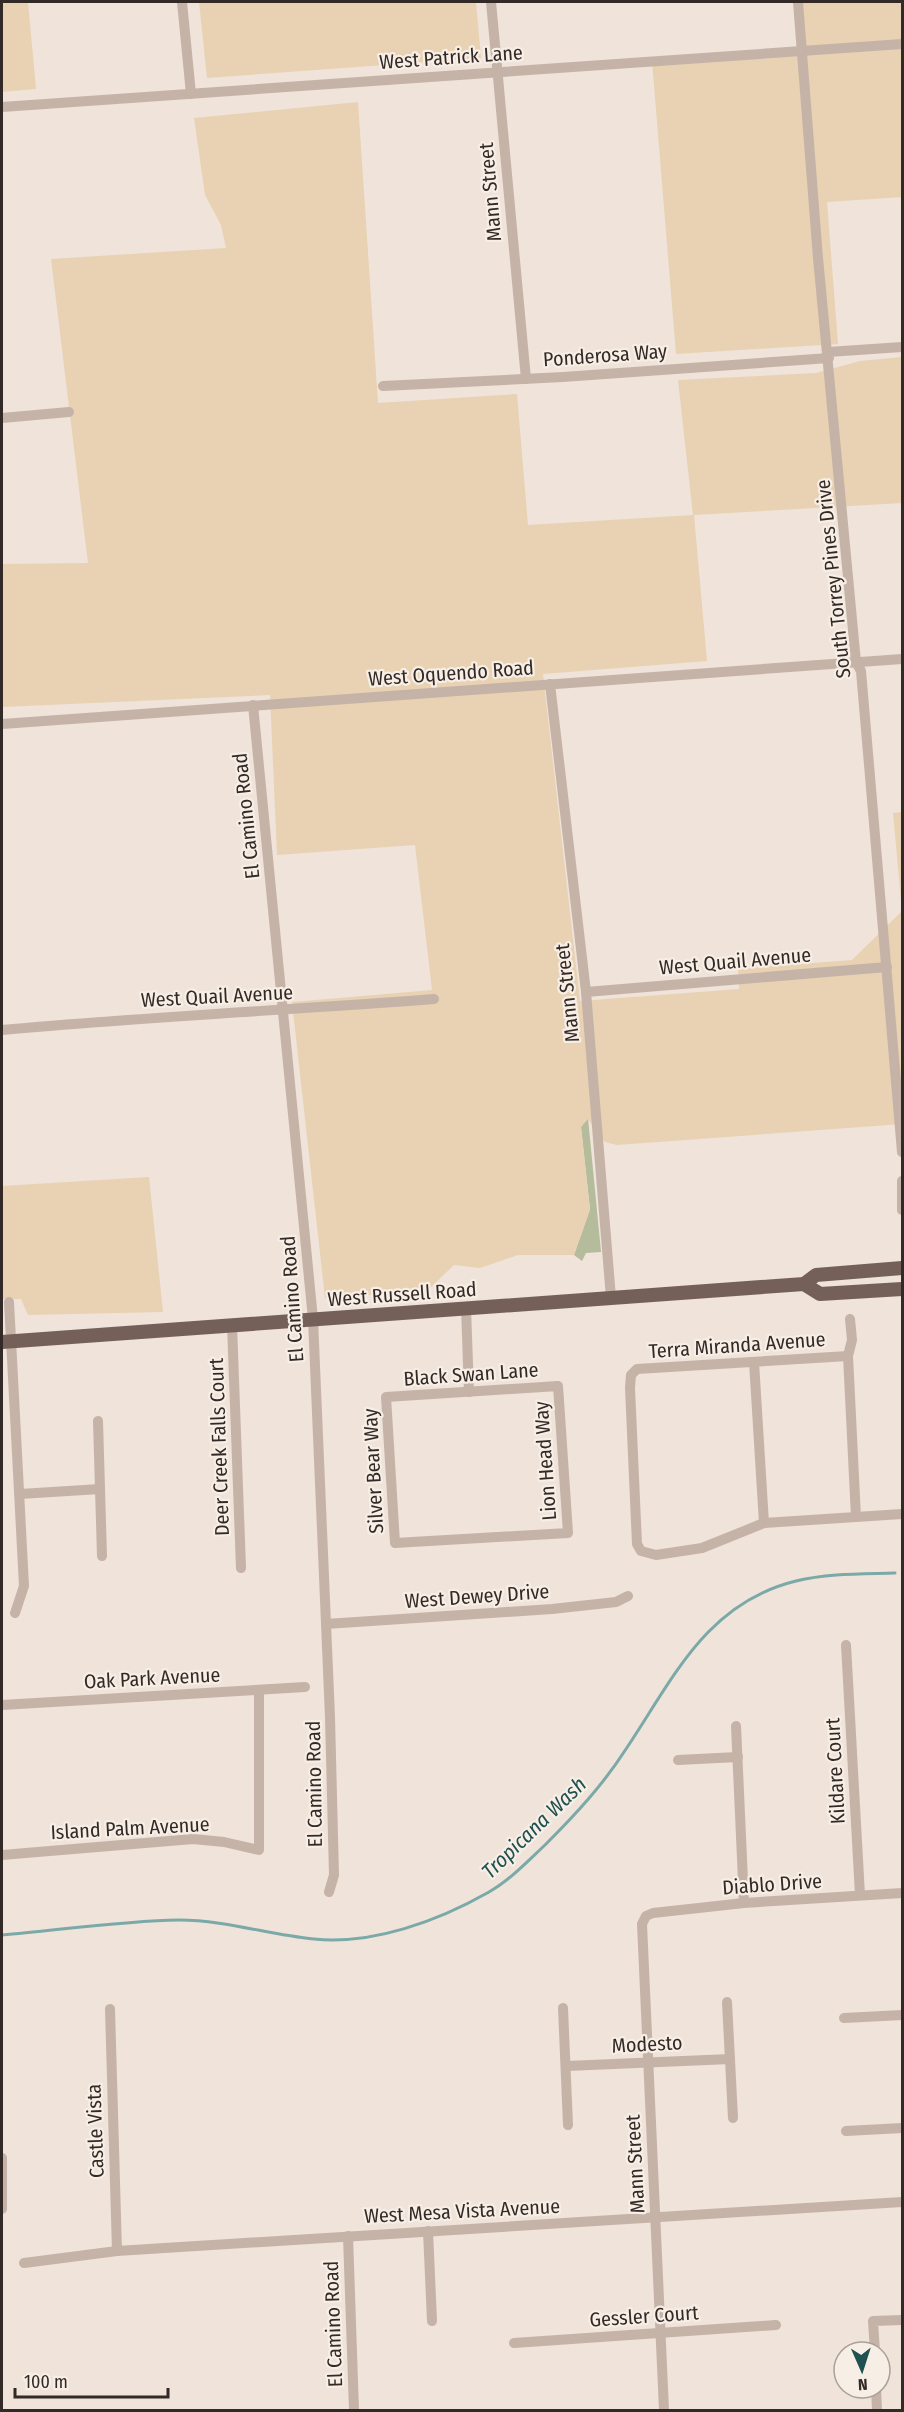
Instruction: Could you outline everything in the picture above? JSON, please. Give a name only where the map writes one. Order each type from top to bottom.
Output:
[{"type":"main road","name":"West Russell Road","points":[[7,1341],[804,1284],[816,1275],[903,1268]]},
{"type":"main road","name":"West Russell Road","points":[[804,1284],[820,1294],[903,1288]]},
{"type":"street","points":[[182,2],[191,94]]},
{"type":"street","name":"Mann Street","points":[[491,2],[526,379]]},
{"type":"street","name":"South Torrey Pines Drive","points":[[798,2],[818,258],[829,355],[856,662],[861,671],[903,1152]]},
{"type":"street","name":"West Patrick Lane","points":[[2,107],[903,44]]},
{"type":"street","name":"Ponderosa Way","points":[[383,386],[526,379],[903,347]]},
{"type":"street","points":[[2,418],[69,412]]},
{"type":"street","name":"West Oquendo Road","points":[[2,724],[903,659]]},
{"type":"street","name":"Mann Street","points":[[550,684],[586,992],[611,1298]]},
{"type":"street","name":"El Camino Road","points":[[253,705],[313,1319],[334,1875],[329,1892]]},
{"type":"street","name":"West Quail Avenue","points":[[586,992],[887,967]]},
{"type":"street","name":"West Quail Avenue","points":[[2,1030],[128,1018],[282,1011],[434,999]]},
{"type":"street","points":[[903,1181],[903,1210]]},
{"type":"street","points":[[9,1302],[7,1341],[20,1494],[24,1586],[15,1613]]},
{"type":"street","points":[[466,1308],[469,1392]]},
{"type":"street","points":[[850,1319],[852,1340],[848,1356],[856,1517]]},
{"type":"street","name":"Deer Creek Falls Court","points":[[232,1325],[241,1568]]},
{"type":"street","name":"Terra Miranda Avenue","points":[[764,1523],[702,1548],[656,1555],[641,1551],[637,1544],[631,1375],[637,1369],[848,1356]]},
{"type":"street","points":[[754,1362],[764,1523],[903,1514]]},
{"type":"street","name":"Black Swan Lane","points":[[386,1397],[558,1386]]},
{"type":"street","name":"Lion Head Way","points":[[395,1543],[568,1533],[558,1386]]},
{"type":"street","name":"Silver Bear Way","points":[[386,1397],[395,1543]]},
{"type":"street","points":[[98,1421],[102,1556]]},
{"type":"street","points":[[20,1494],[100,1489]]},
{"type":"street","name":"West Dewey Drive","points":[[326,1624],[552,1609],[616,1602],[628,1596]]},
{"type":"street","name":"Kildare Court","points":[[846,1645],[860,1895]]},
{"type":"street","name":"Oak Park Avenue","points":[[2,1705],[305,1687]]},
{"type":"street","name":"Island Palm Avenue","points":[[2,1854],[193,1839],[224,1842],[259,1850],[259,1690]]},
{"type":"street","points":[[736,1726],[744,1903]]},
{"type":"street","points":[[678,1760],[738,1757]]},
{"type":"street","name":"Diablo Drive","points":[[646,1917],[653,1913],[744,1903],[903,1893]]},
{"type":"street","name":"Mann Street","points":[[646,1917],[642,1924],[664,2410]]},
{"type":"street","points":[[727,2002],[733,2118]]},
{"type":"street","points":[[563,2008],[568,2125]]},
{"type":"street","name":"Castle Vista","points":[[110,2009],[117,2251]]},
{"type":"street","points":[[844,2018],[903,2015]]},
{"type":"street","name":"Modesto","points":[[567,2066],[730,2059]]},
{"type":"street","points":[[846,2131],[903,2128]]},
{"type":"street","points":[[2,2158],[2,2209]]},
{"type":"street","name":"West Mesa Vista Avenue","points":[[24,2264],[117,2251],[903,2202]]},
{"type":"street","points":[[428,2231],[432,2321]]},
{"type":"street","name":"El Camino Road","points":[[348,2236],[354,2410]]},
{"type":"street","points":[[874,2340],[873,2321],[903,2320]]},
{"type":"street","name":"Gessler Court","points":[[514,2343],[776,2325]]},
{"type":"green space","points":[[588,1118],[601,1252],[586,1253],[582,1261],[574,1255],[590,1209],[581,1127]]},
{"type":"sand","points":[[2,2],[28,2],[36,89],[2,92]]},
{"type":"sand","points":[[199,2],[476,2],[481,58],[207,78]]},
{"type":"sand","points":[[797,2],[902,2],[902,197],[827,202],[838,344],[676,354],[652,61],[802,51]]},
{"type":"sand","points":[[358,102],[378,403],[517,394],[528,525],[693,515],[678,380],[816,373],[860,361],[902,357],[902,503],[694,515],[707,661],[543,674],[580,1001],[739,989],[738,969],[852,960],[902,911],[902,1124],[617,1145],[605,1142],[588,1119],[581,1127],[590,1210],[574,1255],[518,1255],[480,1268],[454,1265],[427,1291],[325,1298],[292,1002],[432,990],[415,845],[277,855],[270,695],[2,707],[2,564],[88,563],[51,259],[226,248],[221,225],[205,195],[194,118]]},
{"type":"sand","points":[[902,812],[902,911],[893,813]]},
{"type":"sand","points":[[149,1177],[163,1312],[28,1315],[21,1299],[2,1299],[2,1186]]},
{"type":"waterway","name":"Tropicana Wash","points":[[2,1935],[179,1920],[214,1922],[297,1937],[336,1940],[382,1934],[427,1921],[489,1892],[504,1882],[545,1845],[598,1787],[617,1762],[695,1647],[715,1625],[738,1607],[765,1592],[808,1578],[895,1573]]}]
